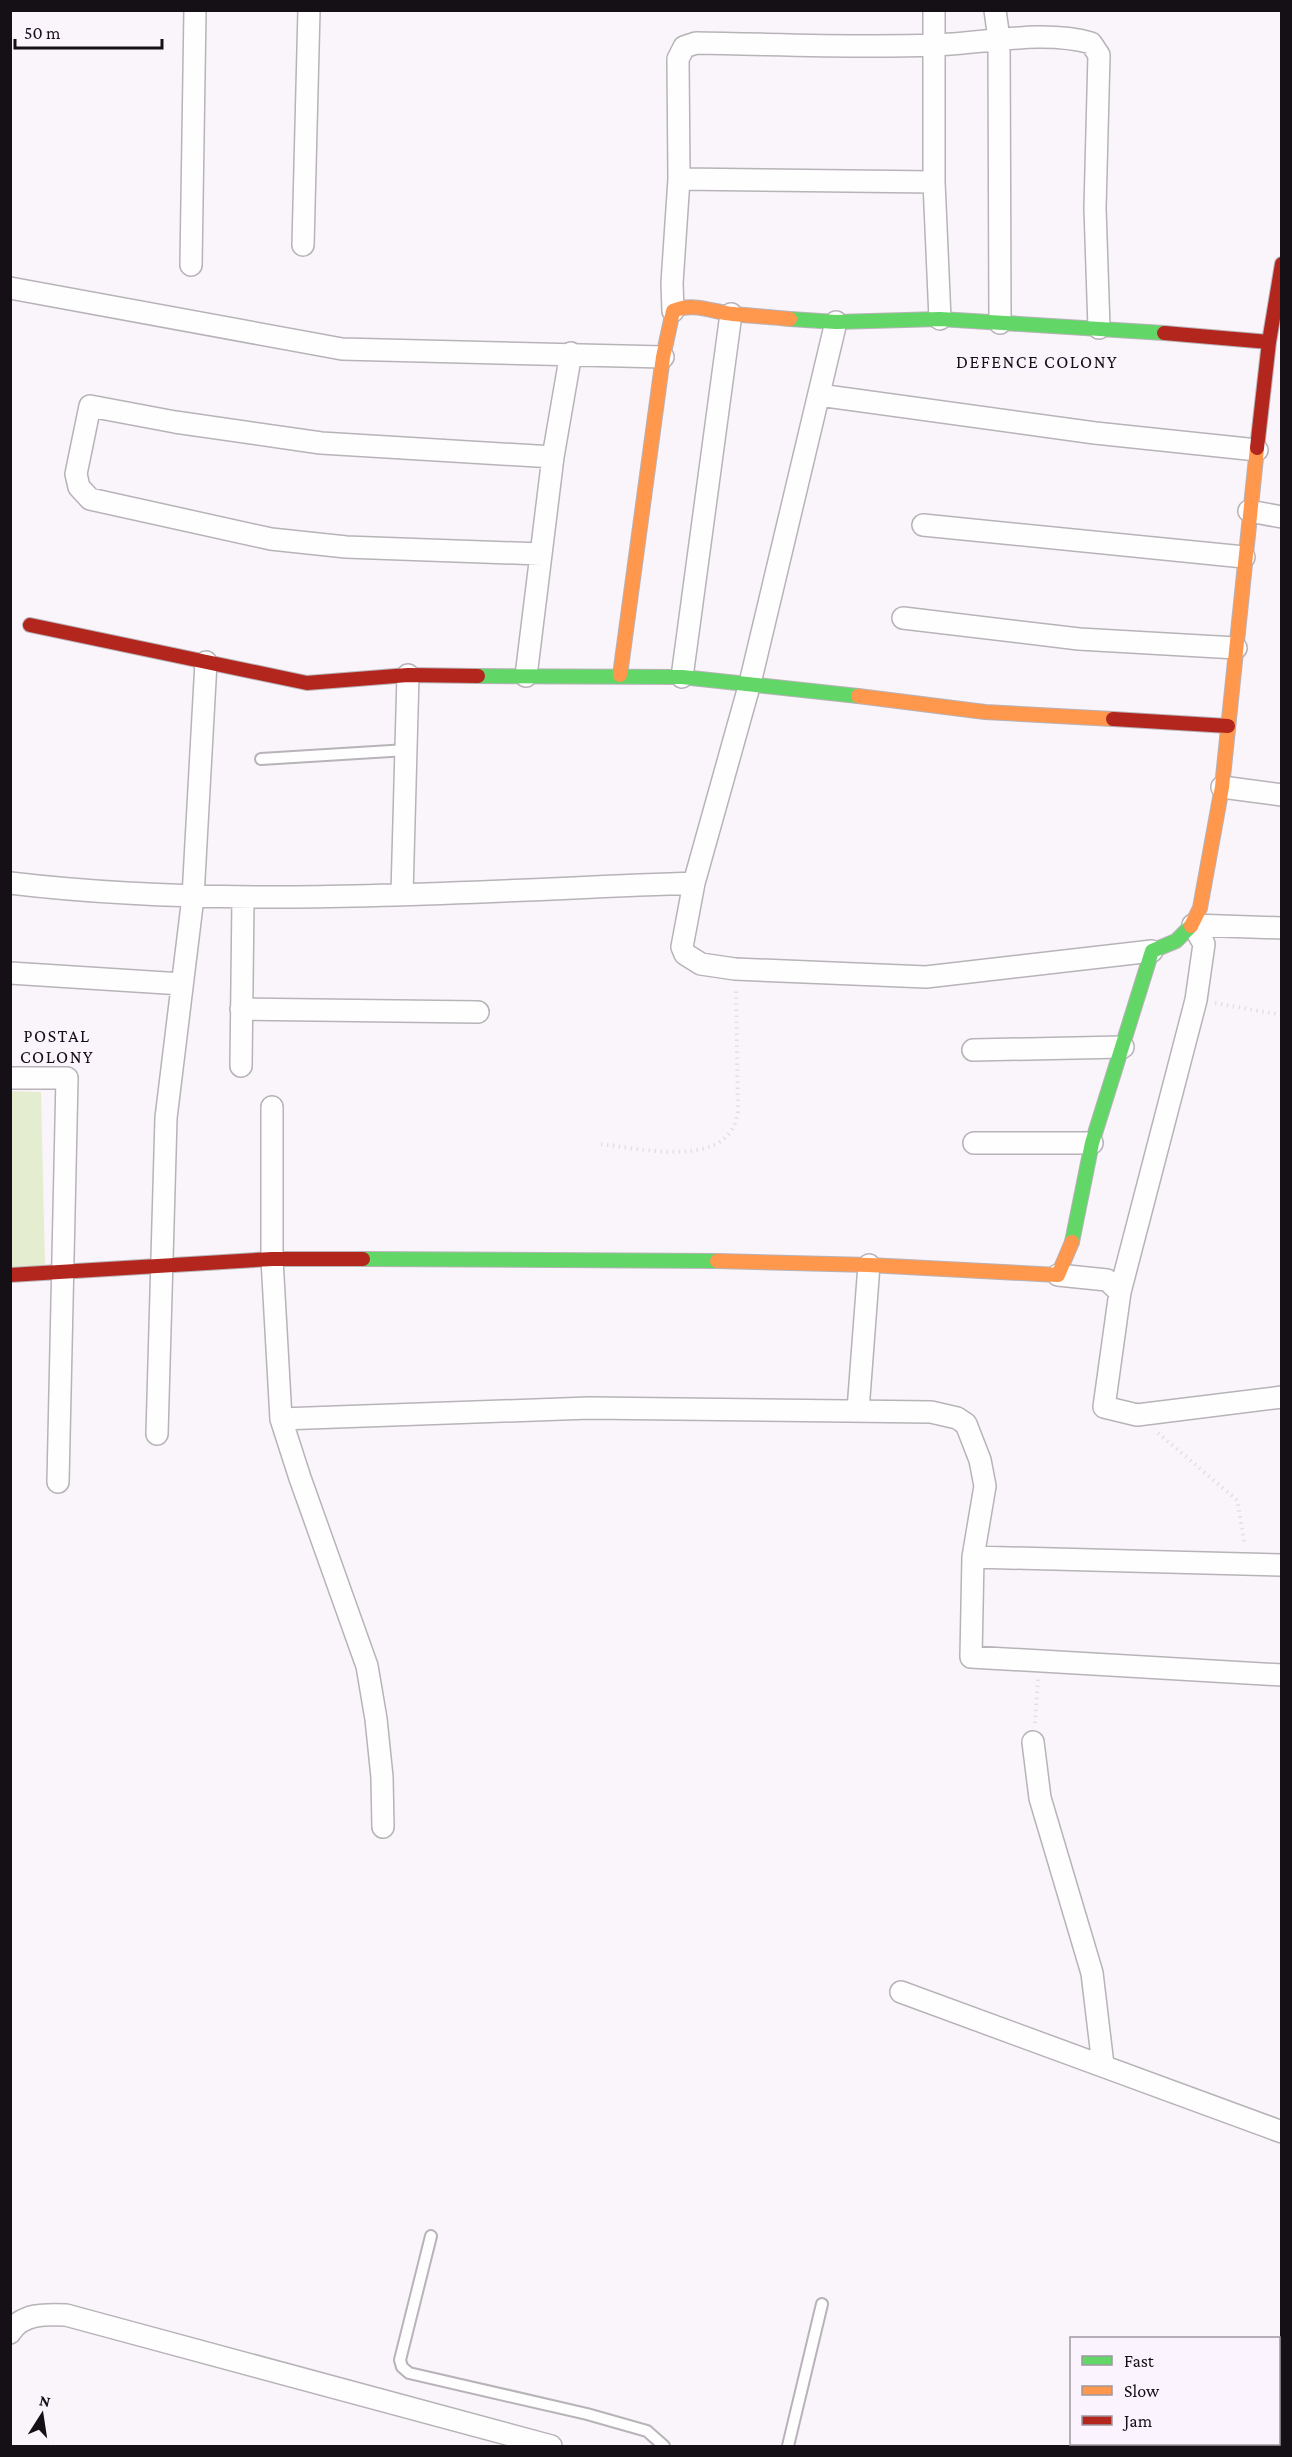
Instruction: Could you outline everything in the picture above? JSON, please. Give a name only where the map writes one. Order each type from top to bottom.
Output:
[{"type":"street","points":[[191,265],[195,10]]},
{"type":"street","points":[[303,245],[309,10]]},
{"type":"street","points":[[934,10],[934,182],[940,319]]},
{"type":"street","points":[[995,10],[999,39],[1000,323]]},
{"type":"street","points":[[620,675],[663,357],[673,311],[672,283],[679,179],[678,59],[684,47],[696,43],[934,45],[999,39],[1082,40],[1091,43],[1099,55],[1095,208],[1100,328]]},
{"type":"street","points":[[679,179],[934,182]]},
{"type":"street","points":[[836,322],[750,683],[694,883],[682,947],[685,954],[701,964],[735,969],[926,977],[1152,951],[1167,947],[1180,939],[1193,925],[1200,908],[1222,787],[1249,510],[1269,342],[1281,267]]},
{"type":"street","points":[[10,288],[342,349],[663,357]]},
{"type":"street","points":[[673,311],[682,307],[695,307],[732,314],[836,322],[940,319],[1100,328],[1269,342]]},
{"type":"street","points":[[682,677],[732,314]]},
{"type":"street","points":[[526,676],[553,456],[572,353]]},
{"type":"street","points":[[819,395],[1095,433],[1257,450]]},
{"type":"street","points":[[541,554],[346,547],[271,539],[90,499],[78,487],[76,474],[90,406],[175,422],[321,443],[553,456]]},
{"type":"street","points":[[1249,510],[1281,517]]},
{"type":"street","points":[[923,525],[1244,557]]},
{"type":"street","points":[[903,618],[1079,639],[1236,648]]},
{"type":"street","points":[[30,625],[307,683],[408,675],[682,677],[750,683],[985,712],[1228,726]]},
{"type":"street","points":[[157,1434],[166,1118],[193,897],[206,662]]},
{"type":"street","points":[[402,894],[408,675]]},
{"type":"street","points":[[1222,787],[1281,795]]},
{"type":"street","points":[[10,883],[109,893],[243,898],[694,883]]},
{"type":"street","points":[[241,1065],[243,898]]},
{"type":"street","points":[[1193,925],[1281,928]]},
{"type":"street","points":[[1193,925],[1204,944],[1196,1000],[1120,1292],[1104,1407],[1137,1415],[1281,1397]]},
{"type":"street","points":[[1058,1275],[1072,1242],[1092,1143],[1152,951]]},
{"type":"street","points":[[10,973],[182,984]]},
{"type":"street","points":[[242,1009],[478,1012]]},
{"type":"street","points":[[973,1050],[1123,1047]]},
{"type":"street","points":[[10,1078],[67,1078],[58,1482]]},
{"type":"street","points":[[272,1107],[272,1259],[281,1419],[367,1666],[382,1777],[382,1827]]},
{"type":"street","points":[[974,1143],[1092,1143]]},
{"type":"street","points":[[10,1275],[272,1259],[665,1259],[869,1265],[1058,1275],[1107,1280],[1120,1292]]},
{"type":"street","points":[[858,1410],[869,1265]]},
{"type":"street","points":[[281,1419],[589,1408],[858,1410],[931,1412],[957,1418],[966,1424],[980,1460],[985,1486],[973,1557],[971,1657],[1281,1675]]},
{"type":"street","points":[[973,1557],[1281,1565]]},
{"type":"street","points":[[1033,1742],[1040,1798],[1092,1973],[1103,2065]]},
{"type":"street","points":[[901,1992],[1281,2132]]},
{"type":"street","points":[[10,2333],[13,2328],[27,2319],[43,2314],[66,2315],[540,2445]]},
{"type":"lane","points":[[261,759],[407,750]]},
{"type":"lane","points":[[431,2236],[400,2360],[402,2367],[409,2373],[587,2414],[647,2431],[664,2446]]},
{"type":"lane","points":[[788,2446],[822,2304]]},
{"type":"path","points":[[601,1144],[665,1152],[695,1151],[720,1143],[732,1131],[738,1113],[735,969]]},
{"type":"path","points":[[1196,1000],[1281,1015]]},
{"type":"path","points":[[1137,1415],[1237,1500],[1249,1564]]},
{"type":"path","points":[[1033,1742],[1039,1660]]},
{"type":"green space","points":[[11,1091],[41,1092],[45,1266],[11,1267]]},
{"type":"traffic: fast","points":[[790,319],[836,322],[940,319],[1164,333]]},
{"type":"traffic: fast","points":[[478,676],[682,677],[858,696]]},
{"type":"traffic: fast","points":[[1072,1242],[1092,1143],[1152,951],[1176,941],[1191,926]]},
{"type":"traffic: fast","points":[[363,1259],[717,1261]]},
{"type":"traffic: slow","points":[[620,675],[663,357],[673,311],[696,307],[733,314],[790,319]]},
{"type":"traffic: slow","points":[[1191,926],[1200,908],[1222,787],[1257,448]]},
{"type":"traffic: slow","points":[[858,696],[985,712],[1113,719]]},
{"type":"traffic: slow","points":[[717,1261],[869,1265],[1058,1275],[1072,1242]]},
{"type":"traffic: jam","points":[[1257,448],[1269,342],[1282,264]]},
{"type":"traffic: jam","points":[[1164,333],[1269,342]]},
{"type":"traffic: jam","points":[[30,625],[307,683],[408,675],[478,676]]},
{"type":"traffic: jam","points":[[1113,719],[1228,726]]},
{"type":"traffic: jam","points":[[10,1275],[272,1259],[363,1259]]},
{"type":"district","name":"DEFENCE COLONY","points":[[1037,362]]},
{"type":"district","name":"POSTAL COLONY","points":[[57,1046]]}]
